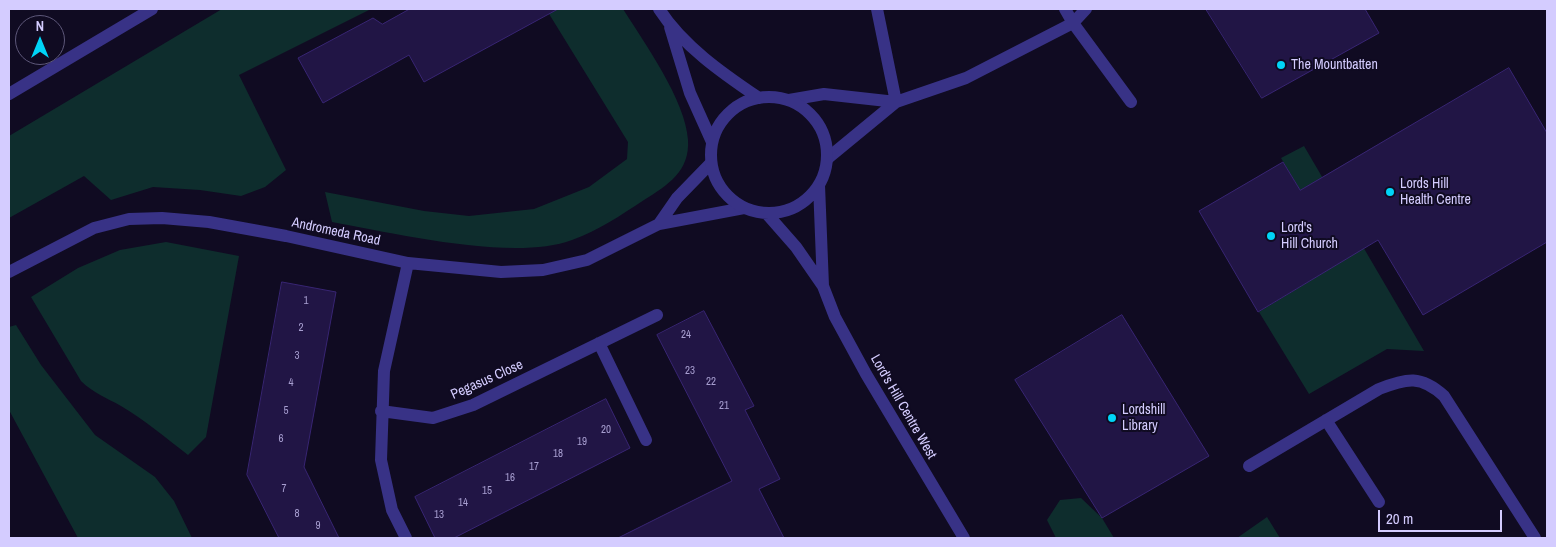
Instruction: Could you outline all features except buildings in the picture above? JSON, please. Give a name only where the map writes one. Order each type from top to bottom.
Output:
[{"type":"street","points":[[9,94],[152,9]]},
{"type":"street","points":[[659,9],[670,27],[690,93],[712,142]]},
{"type":"street","points":[[877,9],[896,102]]},
{"type":"street","points":[[1065,9],[1073,23],[1131,102]]},
{"type":"street","points":[[828,158],[867,128],[896,102],[966,78],[1073,23],[1086,9]]},
{"type":"street","points":[[670,27],[718,70],[759,98]]},
{"type":"street","points":[[789,100],[824,94],[896,102]]},
{"type":"street","points":[[774,96],[789,100],[806,109],[818,122],[826,140],[828,158],[819,185],[810,197],[797,207],[783,212],[768,214],[744,208],[728,197],[716,181],[711,163],[712,142],[718,126],[728,113],[742,103],[759,98],[774,96]]},
{"type":"street","name":"Andromeda Road","points":[[659,224],[687,186],[711,163]]},
{"type":"street","name":"Lord's Hill Centre West","points":[[819,185],[823,286]]},
{"type":"street","name":"Andromeda Road","points":[[9,272],[94,228],[129,219],[209,222],[286,236],[408,263],[501,272],[543,270],[587,260],[659,224],[744,208]]},
{"type":"street","name":"Lord's Hill Centre West","points":[[768,214],[796,247],[823,286],[835,317],[866,374],[964,538]]},
{"type":"street","points":[[406,538],[392,510],[381,460],[381,411],[384,371],[408,263]]},
{"type":"street","name":"Pegasus Close","points":[[381,411],[433,418],[474,405],[657,315]]},
{"type":"street","points":[[600,343],[646,440]]},
{"type":"street","points":[[1249,466],[1379,389],[1400,381],[1415,379],[1431,384],[1444,396],[1535,538]]},
{"type":"street","points":[[1326,420],[1379,502]]},
{"type":"green space","points":[[222,9],[371,9],[239,75],[286,170],[265,187],[241,196],[200,190],[153,187],[111,200],[84,176],[9,218],[9,136]]},
{"type":"green space","points":[[546,9],[623,9],[663,72],[680,108],[685,125],[688,151],[681,169],[669,183],[600,227],[572,240],[548,246],[519,248],[487,247],[420,238],[332,222],[325,192],[424,211],[469,216],[534,209],[589,187],[627,159],[628,142]]},
{"type":"green space","points":[[1304,146],[1424,351],[1387,349],[1309,394],[1259,312],[1342,261],[1281,158]]},
{"type":"green space","points":[[166,242],[239,256],[206,437],[188,455],[138,417],[95,392],[81,381],[31,297],[78,268],[120,250]]},
{"type":"green space","points":[[16,325],[41,365],[95,435],[155,477],[174,501],[192,538],[78,538],[9,410],[9,327]]},
{"type":"green space","points":[[1081,498],[1102,518],[1114,538],[1056,538],[1047,520],[1060,500]]},
{"type":"green space","points":[[1267,517],[1280,538],[1237,538]]},
{"type":"place","name":"The Mountbatten","points":[[1281,65]]},
{"type":"place","name":"Lords Hill Health Centre","points":[[1390,192]]},
{"type":"place","name":"Lord's Hill Church","points":[[1271,236]]},
{"type":"place","name":"Lordshill Library","points":[[1112,418]]}]
